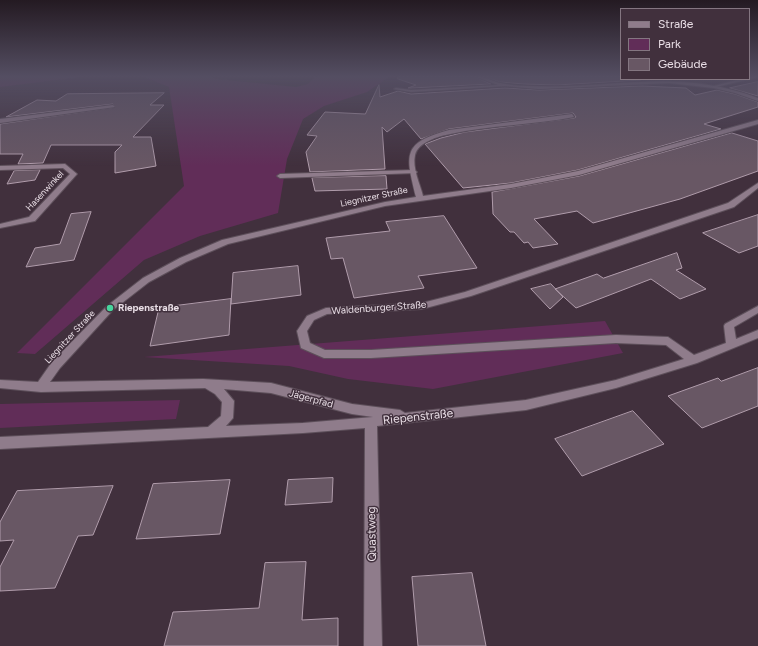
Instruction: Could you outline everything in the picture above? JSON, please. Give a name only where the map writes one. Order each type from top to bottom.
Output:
[{"type":"street","points":[[0,121],[112,106]]},
{"type":"street","points":[[420,198],[410,158],[416,146],[429,137],[448,132],[572,116]]},
{"type":"street","name":"Liegnitzer Straße","points":[[41,386],[56,365],[110,308],[146,280],[183,260],[225,242],[385,204],[511,186],[579,173],[758,122]]},
{"type":"street","name":"Hasenwinkel","points":[[0,168],[65,166],[74,174],[32,219],[0,226]]},
{"type":"street","points":[[280,176],[414,172]]},
{"type":"street","name":"Waldenburger Straße","points":[[692,360],[668,341],[616,339],[371,354],[324,354],[305,346],[302,331],[310,318],[326,311],[422,306],[468,294],[731,206],[758,186]]},
{"type":"street","points":[[731,344],[729,326],[758,309]]},
{"type":"street","name":"Riepenstraße","points":[[0,443],[371,422],[526,405],[616,384],[692,360],[758,334]]},
{"type":"street","name":"Jägerpfad","points":[[203,383],[219,391],[228,401],[227,418],[211,432]]},
{"type":"street","name":"Jägerpfad","points":[[0,384],[41,386],[203,383],[271,388],[352,409],[418,417]]},
{"type":"street","name":"Quastweg","points":[[371,422],[373,646]]},
{"type":"green space","points":[[172,106],[324,106],[303,119],[287,159],[278,213],[200,236],[144,260],[35,354],[17,353],[184,186]]},
{"type":"green space","points":[[605,321],[623,353],[433,389],[348,379],[289,366],[144,357]]},
{"type":"green space","points":[[180,400],[176,419],[0,428],[0,404]]},
{"type":"building","points":[[26,106],[95,106],[6,117]]},
{"type":"building","points":[[115,106],[163,106],[133,137],[151,137],[156,166],[115,173],[115,152],[122,145],[51,145],[43,163],[18,164],[23,154],[0,154],[0,124],[116,107]]},
{"type":"building","points":[[369,106],[758,106],[704,124],[721,129],[578,170],[511,183],[463,188],[425,144],[465,132],[574,118],[576,117],[573,113],[449,129],[421,139],[404,119],[387,132],[382,127],[385,169],[310,172],[306,152],[317,136],[307,135],[325,112],[365,114]]},
{"type":"building","points":[[732,133],[758,141],[758,171],[680,199],[593,223],[577,211],[534,219],[558,244],[533,248],[528,242],[524,243],[514,232],[510,232],[493,214],[492,192],[579,176]]},
{"type":"building","points":[[40,170],[35,180],[7,184],[14,171]]},
{"type":"building","points":[[386,176],[387,189],[315,191],[312,178]]},
{"type":"building","points":[[91,212],[74,260],[26,267],[35,248],[60,244],[71,214]]},
{"type":"building","points":[[758,215],[758,246],[739,253],[703,233]]},
{"type":"building","points":[[444,216],[477,268],[418,276],[424,288],[354,298],[343,258],[331,259],[326,238],[390,231],[386,222]]},
{"type":"building","points":[[677,253],[682,268],[676,270],[706,289],[680,299],[651,279],[576,308],[555,289],[597,274],[603,278]]},
{"type":"building","points":[[298,266],[301,295],[231,304],[233,273]]},
{"type":"building","points":[[551,284],[563,297],[550,309],[531,289]]},
{"type":"building","points":[[231,299],[229,335],[150,346],[159,308]]},
{"type":"building","points":[[758,368],[758,406],[702,428],[668,396],[718,378],[721,381]]},
{"type":"building","points":[[633,411],[664,444],[582,476],[555,439]]},
{"type":"building","points":[[333,478],[332,502],[285,505],[288,480]]},
{"type":"building","points":[[230,480],[220,534],[136,539],[153,484]]},
{"type":"building","points":[[113,486],[93,535],[78,536],[55,588],[0,591],[0,567],[14,540],[0,541],[0,522],[17,491]]},
{"type":"building","points":[[306,562],[302,620],[338,618],[338,646],[164,646],[173,612],[259,608],[265,563]]},
{"type":"building","points":[[472,573],[486,646],[418,646],[412,577]]},
{"type":"place","name":"Riepenstraße","points":[[110,308]]}]
